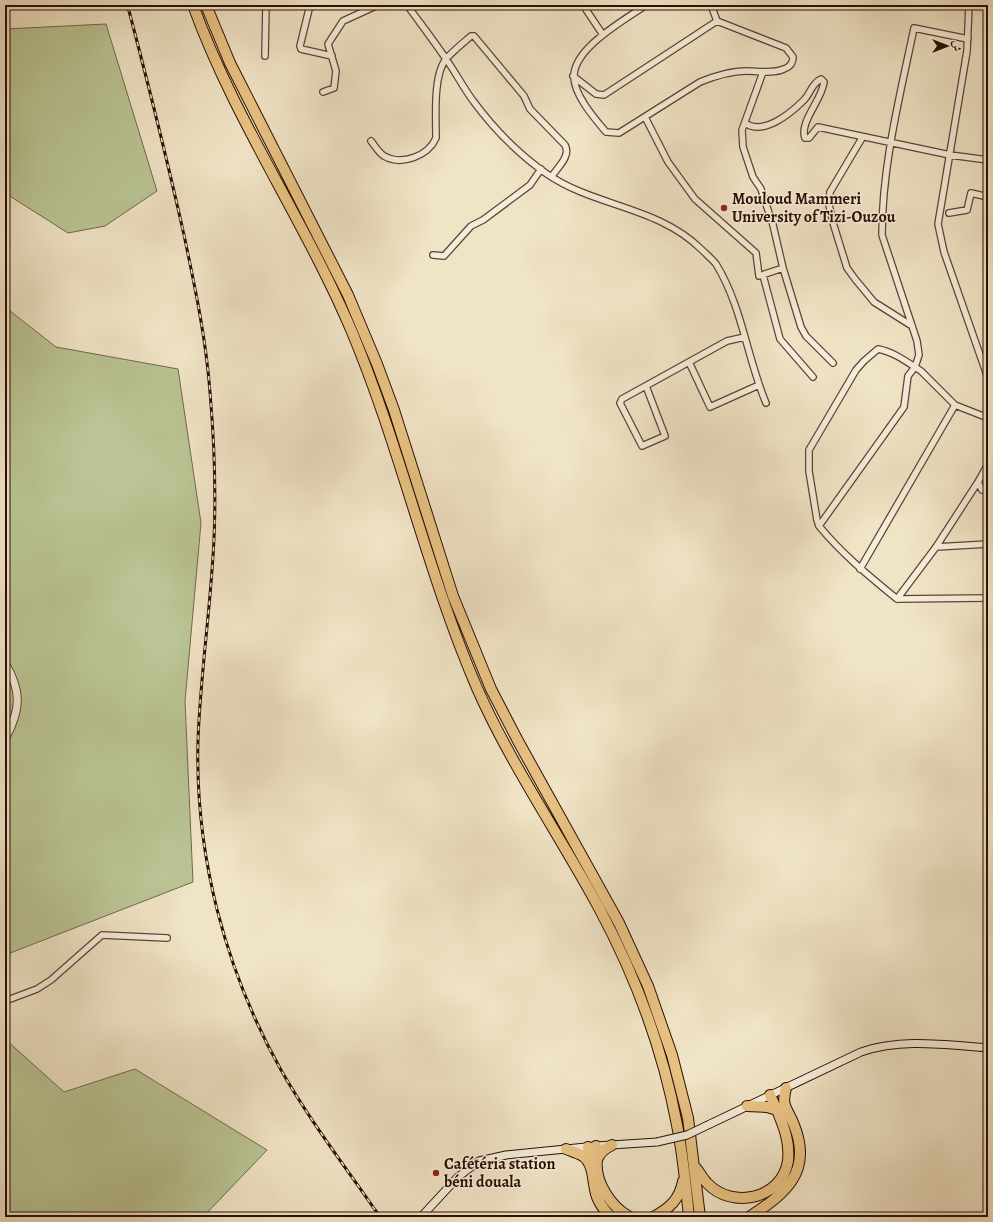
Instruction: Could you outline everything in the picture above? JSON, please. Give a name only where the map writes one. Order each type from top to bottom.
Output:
[{"type":"highway","points":[[193,5],[219,68],[322,267],[351,330],[373,384],[392,438],[424,545],[451,621],[478,690],[507,747],[599,908],[630,972],[661,1058],[677,1126],[689,1217]]},
{"type":"highway","points":[[206,5],[230,63],[348,295],[377,364],[394,410],[453,596],[491,689],[518,741],[619,923],[661,1020],[672,1055],[688,1118],[700,1217]]},
{"type":"highway","points":[[695,1166],[706,1183],[730,1197],[744,1199],[755,1198],[767,1192],[776,1184],[785,1172],[788,1161],[786,1130],[777,1110],[779,1094]]},
{"type":"highway","points":[[749,1217],[781,1195],[790,1186],[798,1167],[799,1144],[797,1133],[779,1094]]},
{"type":"highway","points":[[747,1106],[767,1107],[777,1110]]},
{"type":"highway","points":[[594,1163],[602,1151],[612,1145]]},
{"type":"highway","points":[[592,1146],[596,1196],[611,1217]]},
{"type":"highway","points":[[566,1149],[583,1156],[594,1163],[608,1199],[618,1210],[630,1217]]},
{"type":"highway","points":[[653,1217],[668,1209],[679,1196],[684,1173]]},
{"type":"main road","points":[[5,662],[13,676],[19,700],[14,719],[5,739]]},
{"type":"main road","points":[[421,1217],[458,1176],[479,1161],[506,1155],[592,1146],[657,1142],[687,1134],[747,1106],[779,1094],[861,1052],[876,1046],[909,1043],[988,1048]]},
{"type":"street","points":[[265,56],[266,5]]},
{"type":"street","points":[[310,5],[300,46],[301,49],[332,56]]},
{"type":"street","points":[[323,92],[334,88],[336,71],[328,44],[343,21],[378,5]]},
{"type":"street","points":[[407,5],[446,59],[473,102],[499,133],[541,169],[580,192],[656,218],[690,239],[715,263],[729,292],[766,403]]},
{"type":"street","points":[[582,5],[603,35]]},
{"type":"street","points":[[646,5],[603,35],[585,52],[576,67],[573,76],[579,93],[596,120],[606,132],[619,133],[700,82],[711,77],[725,73],[745,71],[763,72],[785,69],[793,61],[790,52],[781,45],[717,21],[711,5]]},
{"type":"street","points":[[969,5],[968,39],[950,155],[938,212],[938,224],[944,252],[988,378]]},
{"type":"street","points":[[573,76],[596,94],[604,95],[717,21]]},
{"type":"street","points":[[820,526],[904,407],[908,376],[915,367],[919,355],[917,341],[882,235],[882,220],[891,142],[914,28],[968,39]]},
{"type":"street","points":[[371,141],[383,155],[391,158],[408,159],[424,153],[433,144],[436,138],[438,85],[441,67],[446,59],[471,36],[474,36],[524,96],[530,109],[559,138],[567,150],[566,157],[552,176]]},
{"type":"street","points":[[763,72],[742,130],[743,147],[753,177],[761,189],[773,225],[783,268],[801,327],[806,336],[833,363]]},
{"type":"street","points":[[745,123],[752,128],[760,128],[775,121],[805,100],[815,82],[821,79],[824,82],[823,91],[803,128],[805,138],[809,138],[818,127],[862,138],[891,142],[950,155],[988,160]]},
{"type":"street","points":[[645,117],[668,162],[695,199],[756,253],[759,276],[783,268]]},
{"type":"street","points":[[862,138],[830,192],[829,205],[834,226],[847,268],[874,302],[912,326]]},
{"type":"street","points":[[433,255],[444,256],[470,226],[483,220],[530,185],[541,169]]},
{"type":"street","points":[[949,213],[967,210],[972,193],[988,197]]},
{"type":"street","points":[[763,275],[780,339],[813,377]]},
{"type":"street","points":[[646,386],[665,436],[642,446],[620,403],[622,399],[727,341],[745,337]]},
{"type":"street","points":[[988,418],[956,405],[915,367],[890,351],[878,349],[856,370],[809,450],[809,471],[817,520],[832,541],[860,569],[897,599],[988,598]]},
{"type":"street","points":[[689,362],[710,407],[759,385]]},
{"type":"street","points":[[860,569],[956,405]]},
{"type":"street","points":[[897,599],[936,547],[988,464]]},
{"type":"street","points":[[978,482],[982,490],[988,490]]},
{"type":"street","points":[[936,547],[988,544]]},
{"type":"street","points":[[5,1001],[37,989],[51,980],[102,935],[167,938]]},
{"type":"green space","points":[[106,24],[157,191],[105,226],[68,233],[5,193],[5,29]]},
{"type":"green space","points":[[5,307],[56,347],[178,369],[201,523],[185,701],[193,882],[5,955]]},
{"type":"green space","points":[[5,1039],[64,1092],[135,1069],[267,1150],[203,1217],[5,1217]]},
{"type":"railway","points":[[128,7],[184,235],[200,313],[206,352],[212,414],[215,503],[214,548],[200,698],[198,741],[198,784],[208,869],[217,911],[229,952],[261,1032],[281,1070],[304,1108],[380,1217]]},
{"type":"place","name":"Mouloud Mammeri University of Tizi-Ouzou","points":[[724,208]]},
{"type":"place","name":"Cafétéria station béni douala","points":[[436,1173]]}]
